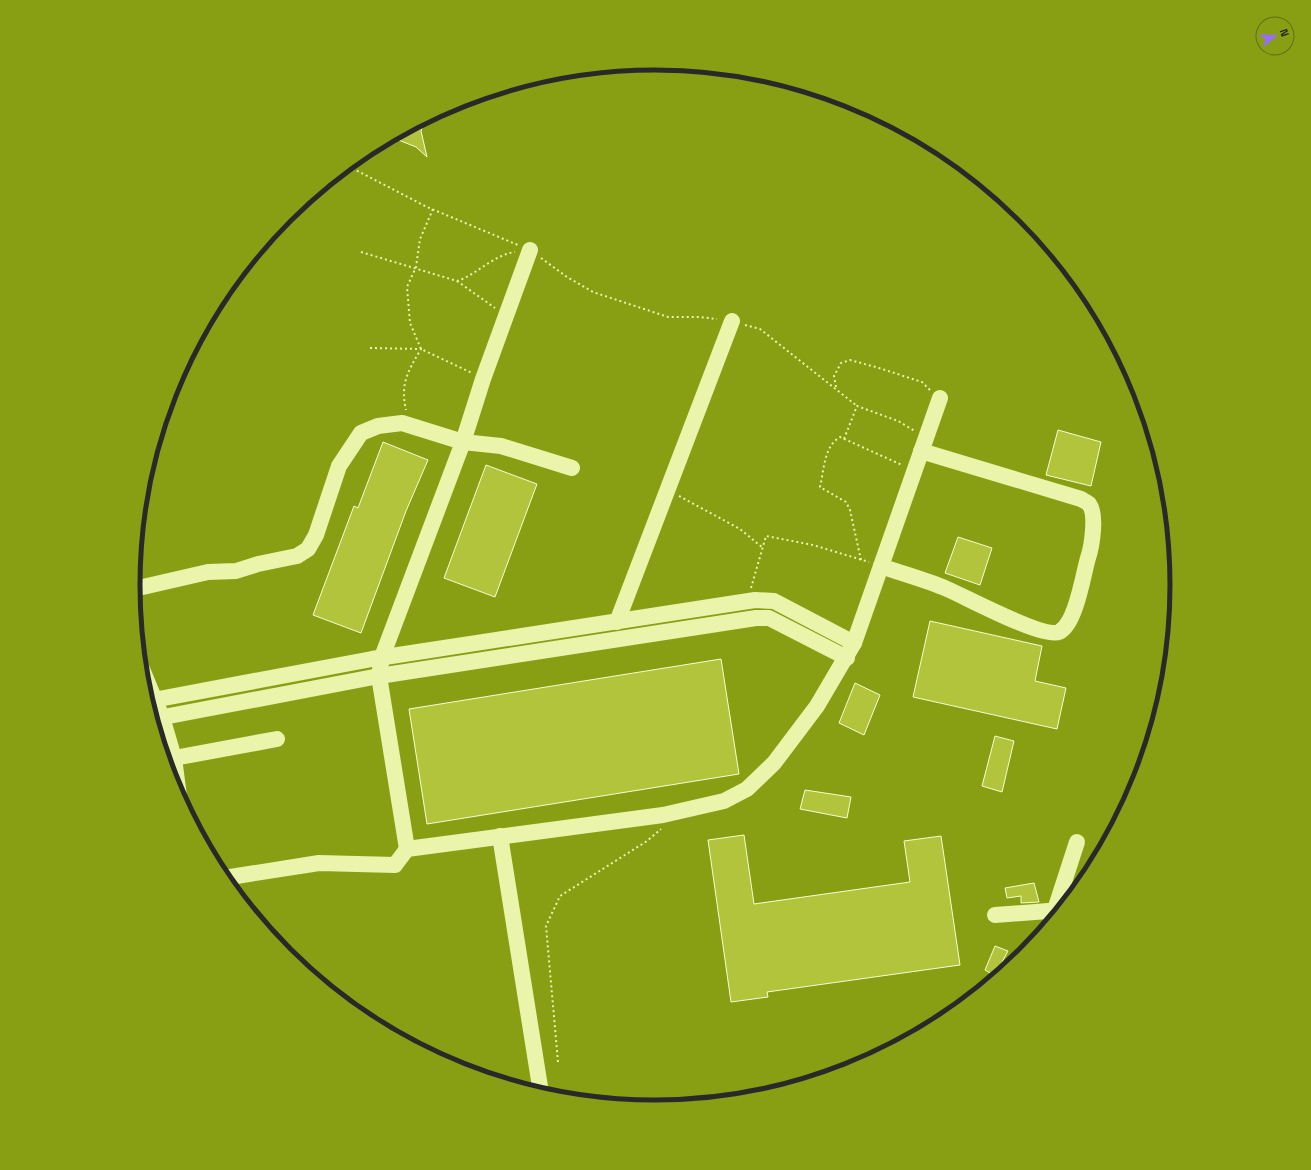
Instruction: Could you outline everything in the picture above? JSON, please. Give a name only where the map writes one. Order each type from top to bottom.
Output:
[{"type":"street","points":[[231,877],[319,863],[395,866],[407,849],[379,676],[382,657],[463,442],[483,379],[530,250]]},
{"type":"street","points":[[617,622],[732,321]]},
{"type":"street","points":[[407,849],[664,815],[724,801],[747,788],[774,763],[817,706],[847,658],[854,643],[940,398]]},
{"type":"street","points":[[140,588],[208,572],[236,571],[258,564],[297,556],[308,549],[316,535],[339,466],[361,433],[378,426],[402,423],[463,442],[501,446],[572,468]]},
{"type":"street","points":[[881,566],[947,589],[993,612],[1047,633],[1058,632],[1067,625],[1075,607],[1093,542],[1092,513],[1090,505],[1081,499],[924,444]]},
{"type":"street","points":[[154,700],[382,657],[747,602],[774,601],[854,643]]},
{"type":"street","points":[[176,771],[174,758],[158,718],[379,676],[756,618],[769,618],[847,658]]},
{"type":"street","points":[[174,758],[277,739]]},
{"type":"street","points":[[500,836],[540,1086]]},
{"type":"street","points":[[1058,906],[1077,842]]},
{"type":"street","points":[[995,916],[1052,914]]},
{"type":"path","points":[[353,168],[433,209],[530,250],[567,277],[592,292],[668,317],[699,317],[732,321],[760,329],[857,406],[898,421],[924,444]]},
{"type":"path","points":[[421,349],[410,322],[407,287],[416,267],[420,239],[433,209]]},
{"type":"path","points":[[457,281],[468,277],[504,253],[530,250]]},
{"type":"path","points":[[361,252],[416,267],[457,281],[506,315]]},
{"type":"path","points":[[370,348],[421,349],[451,362],[483,379]]},
{"type":"path","points":[[402,423],[407,415],[403,395],[407,372],[421,349]]},
{"type":"path","points":[[836,388],[834,376],[841,364],[850,360],[922,382],[940,398]]},
{"type":"path","points":[[844,439],[857,406]]},
{"type":"path","points":[[861,560],[850,510],[846,502],[820,487],[827,455],[834,440],[840,436],[914,471]]},
{"type":"path","points":[[668,490],[740,529],[763,548]]},
{"type":"path","points":[[747,602],[766,536],[813,545],[881,566]]},
{"type":"path","points":[[558,1062],[546,926],[560,896],[647,841],[666,826]]},
{"type":"building","points":[[423,126],[421,131],[427,157],[416,147],[397,139]]},
{"type":"building","points":[[1058,430],[1101,442],[1091,486],[1046,475]]},
{"type":"building","points":[[383,442],[428,460],[406,511],[361,633],[313,615],[354,506],[358,508]]},
{"type":"building","points":[[486,465],[537,484],[495,597],[444,578]]},
{"type":"building","points":[[958,537],[992,548],[980,585],[945,573]]},
{"type":"building","points":[[930,621],[1042,646],[1035,681],[1066,688],[1057,729],[913,697]]},
{"type":"building","points":[[721,659],[739,774],[427,824],[409,709]]},
{"type":"building","points":[[855,683],[880,695],[864,735],[839,723]]},
{"type":"building","points":[[995,736],[1014,741],[1002,792],[982,786]]},
{"type":"building","points":[[805,790],[851,797],[847,818],[800,809]]},
{"type":"building","points":[[744,835],[754,904],[910,882],[904,841],[941,836],[960,965],[767,992],[768,997],[731,1002],[708,840]]},
{"type":"building","points":[[1034,883],[1039,902],[1021,903],[1021,896],[1007,898],[1005,888]]},
{"type":"building","points":[[995,946],[1008,951],[1001,966],[992,974],[985,970]]}]
